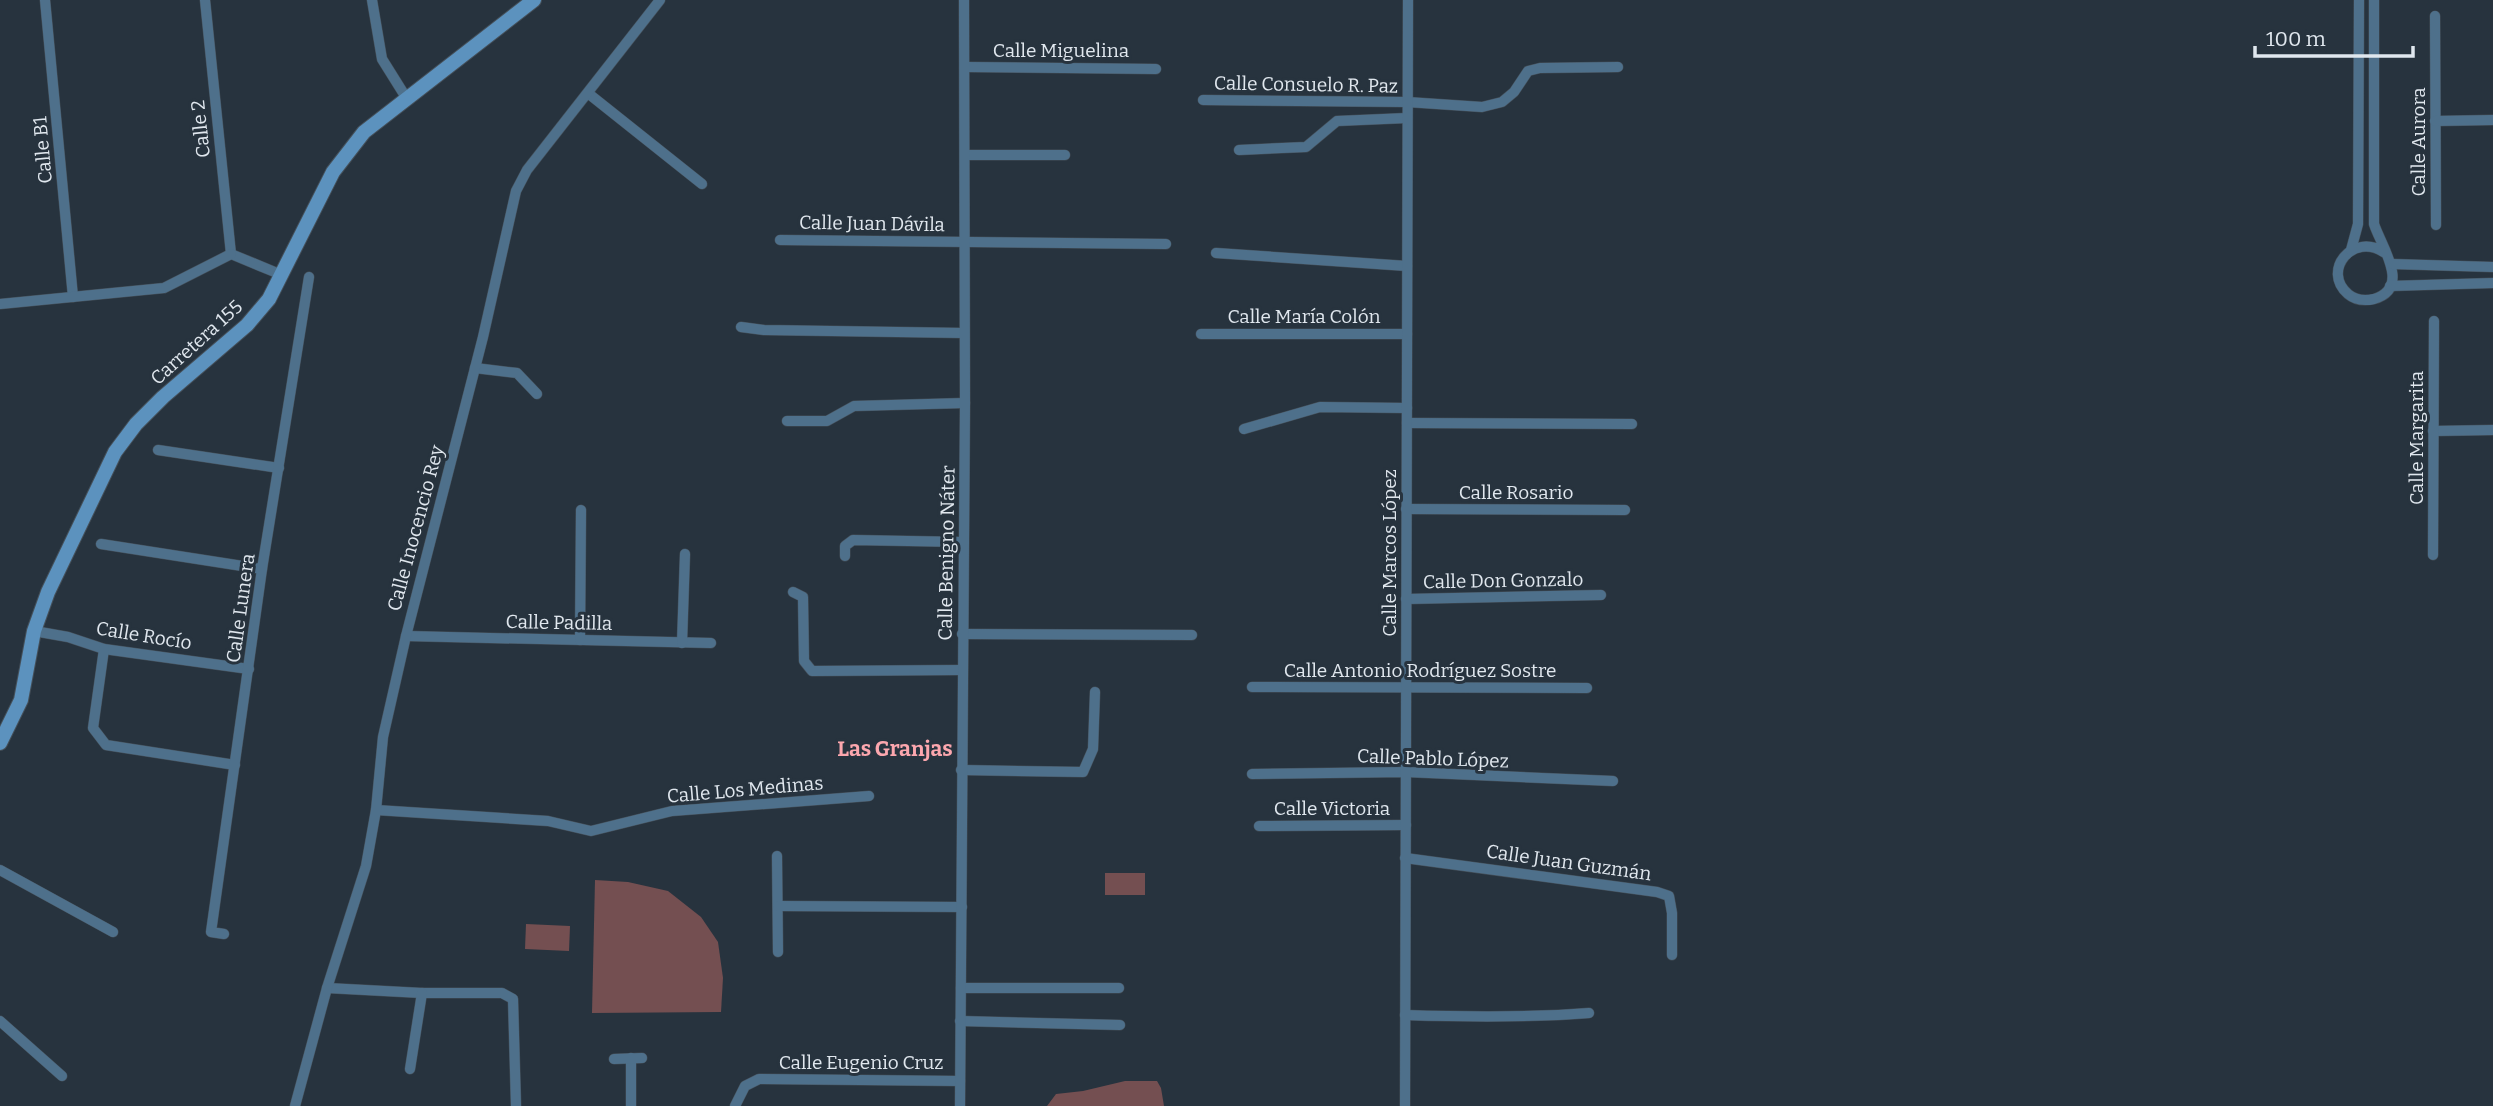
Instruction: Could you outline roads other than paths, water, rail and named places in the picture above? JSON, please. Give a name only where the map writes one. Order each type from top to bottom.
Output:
[{"type":"street","name":"Calle B1","points":[[45,0],[73,297]]},
{"type":"street","name":"Calle 2","points":[[205,0],[231,254]]},
{"type":"street","points":[[372,0],[382,59],[407,99]]},
{"type":"street","name":"Carretera 155","points":[[0,743],[21,700],[34,631],[48,592],[76,529],[115,453],[136,424],[163,397],[247,325],[270,299],[333,172],[364,131],[534,0]]},
{"type":"street","name":"Calle Inocencio Rey","points":[[295,1106],[327,988],[366,866],[376,810],[383,737],[405,636],[475,368],[516,191],[527,170],[660,0]]},
{"type":"street","name":"Calle Benigno Náter","points":[[960,1106],[965,403],[964,0]]},
{"type":"street","name":"Calle Marcos López","points":[[1405,1106],[1408,0]]},
{"type":"street","points":[[2351,250],[2358,224],[2359,0]]},
{"type":"street","points":[[2374,0],[2374,224],[2392,264],[2393,275],[2386,292],[2371,300],[2348,294],[2338,272],[2344,256],[2351,250],[2369,246],[2385,253]]},
{"type":"street","name":"Calle Aurora","points":[[2435,16],[2435,225]]},
{"type":"street","name":"Calle Miguelina","points":[[965,67],[1156,69]]},
{"type":"street","name":"Calle Consuelo R. Paz","points":[[1203,100],[1408,102],[1482,107],[1502,102],[1514,92],[1528,71],[1540,68],[1618,67]]},
{"type":"street","points":[[589,94],[702,184]]},
{"type":"street","points":[[1239,150],[1306,147],[1337,121],[1407,118]]},
{"type":"street","points":[[2435,121],[2493,120]]},
{"type":"street","points":[[965,155],[1065,155]]},
{"type":"street","name":"Calle Juan Dávila","points":[[780,240],[1166,244]]},
{"type":"street","points":[[1216,253],[1407,266]]},
{"type":"street","points":[[0,304],[164,288],[231,254],[282,275]]},
{"type":"street","points":[[2392,264],[2493,267]]},
{"type":"street","name":"Calle Lunera","points":[[224,934],[211,932],[262,569],[309,277]]},
{"type":"street","points":[[2390,286],[2493,283]]},
{"type":"street","name":"Calle Margarita","points":[[2433,555],[2434,321]]},
{"type":"street","points":[[741,327],[764,331],[964,333]]},
{"type":"street","name":"Calle María Colón","points":[[1201,334],[1407,334]]},
{"type":"street","points":[[475,368],[517,373],[537,394]]},
{"type":"street","points":[[787,421],[827,421],[854,406],[965,403]]},
{"type":"street","points":[[1244,429],[1320,407],[1407,408]]},
{"type":"street","points":[[1407,423],[1632,424]]},
{"type":"street","points":[[2433,430],[2493,430]]},
{"type":"street","points":[[158,450],[279,468]]},
{"type":"street","name":"Calle Rosario","points":[[1406,509],[1625,510]]},
{"type":"street","points":[[580,640],[581,510]]},
{"type":"street","points":[[845,556],[845,545],[853,540],[963,542]]},
{"type":"street","points":[[101,544],[262,569]]},
{"type":"street","points":[[682,643],[685,554]]},
{"type":"street","points":[[793,592],[803,597],[804,661],[811,671],[962,670]]},
{"type":"street","name":"Calle Don Gonzalo","points":[[1406,599],[1601,595]]},
{"type":"street","name":"Calle Rocío","points":[[34,631],[68,637],[104,649],[249,669]]},
{"type":"street","points":[[962,634],[1192,635]]},
{"type":"street","name":"Calle Padilla","points":[[405,636],[711,643]]},
{"type":"street","points":[[104,649],[93,728],[106,745],[235,765]]},
{"type":"street","name":"Calle Antonio Rodríguez Sostre","points":[[1252,687],[1587,688]]},
{"type":"street","points":[[961,770],[1083,772],[1093,749],[1095,692]]},
{"type":"street","name":"Calle Pablo López","points":[[1252,774],[1406,772],[1613,781]]},
{"type":"street","name":"Calle Los Medinas","points":[[376,810],[548,821],[591,831],[672,811],[869,796]]},
{"type":"street","name":"Calle Victoria","points":[[1259,826],[1406,825]]},
{"type":"street","points":[[778,856],[778,952]]},
{"type":"street","name":"Calle Juan Guzmán","points":[[1405,858],[1657,892],[1669,897],[1672,912],[1672,955]]},
{"type":"street","points":[[0,870],[113,932]]},
{"type":"street","points":[[778,906],[962,907]]},
{"type":"street","points":[[327,988],[422,993],[502,993],[513,999],[516,1106]]},
{"type":"street","points":[[961,988],[1119,988]]},
{"type":"street","points":[[410,1069],[422,993]]},
{"type":"street","points":[[1405,1015],[1542,1017],[1589,1013]]},
{"type":"street","points":[[0,1021],[62,1076]]},
{"type":"street","points":[[960,1021],[1120,1025]]},
{"type":"street","points":[[614,1059],[636,1058],[631,1106]]},
{"type":"street","name":"Calle Eugenio Cruz","points":[[734,1106],[745,1086],[759,1079],[960,1081]]},
{"type":"district","name":"Las Granjas","points":[[895,749]]}]
